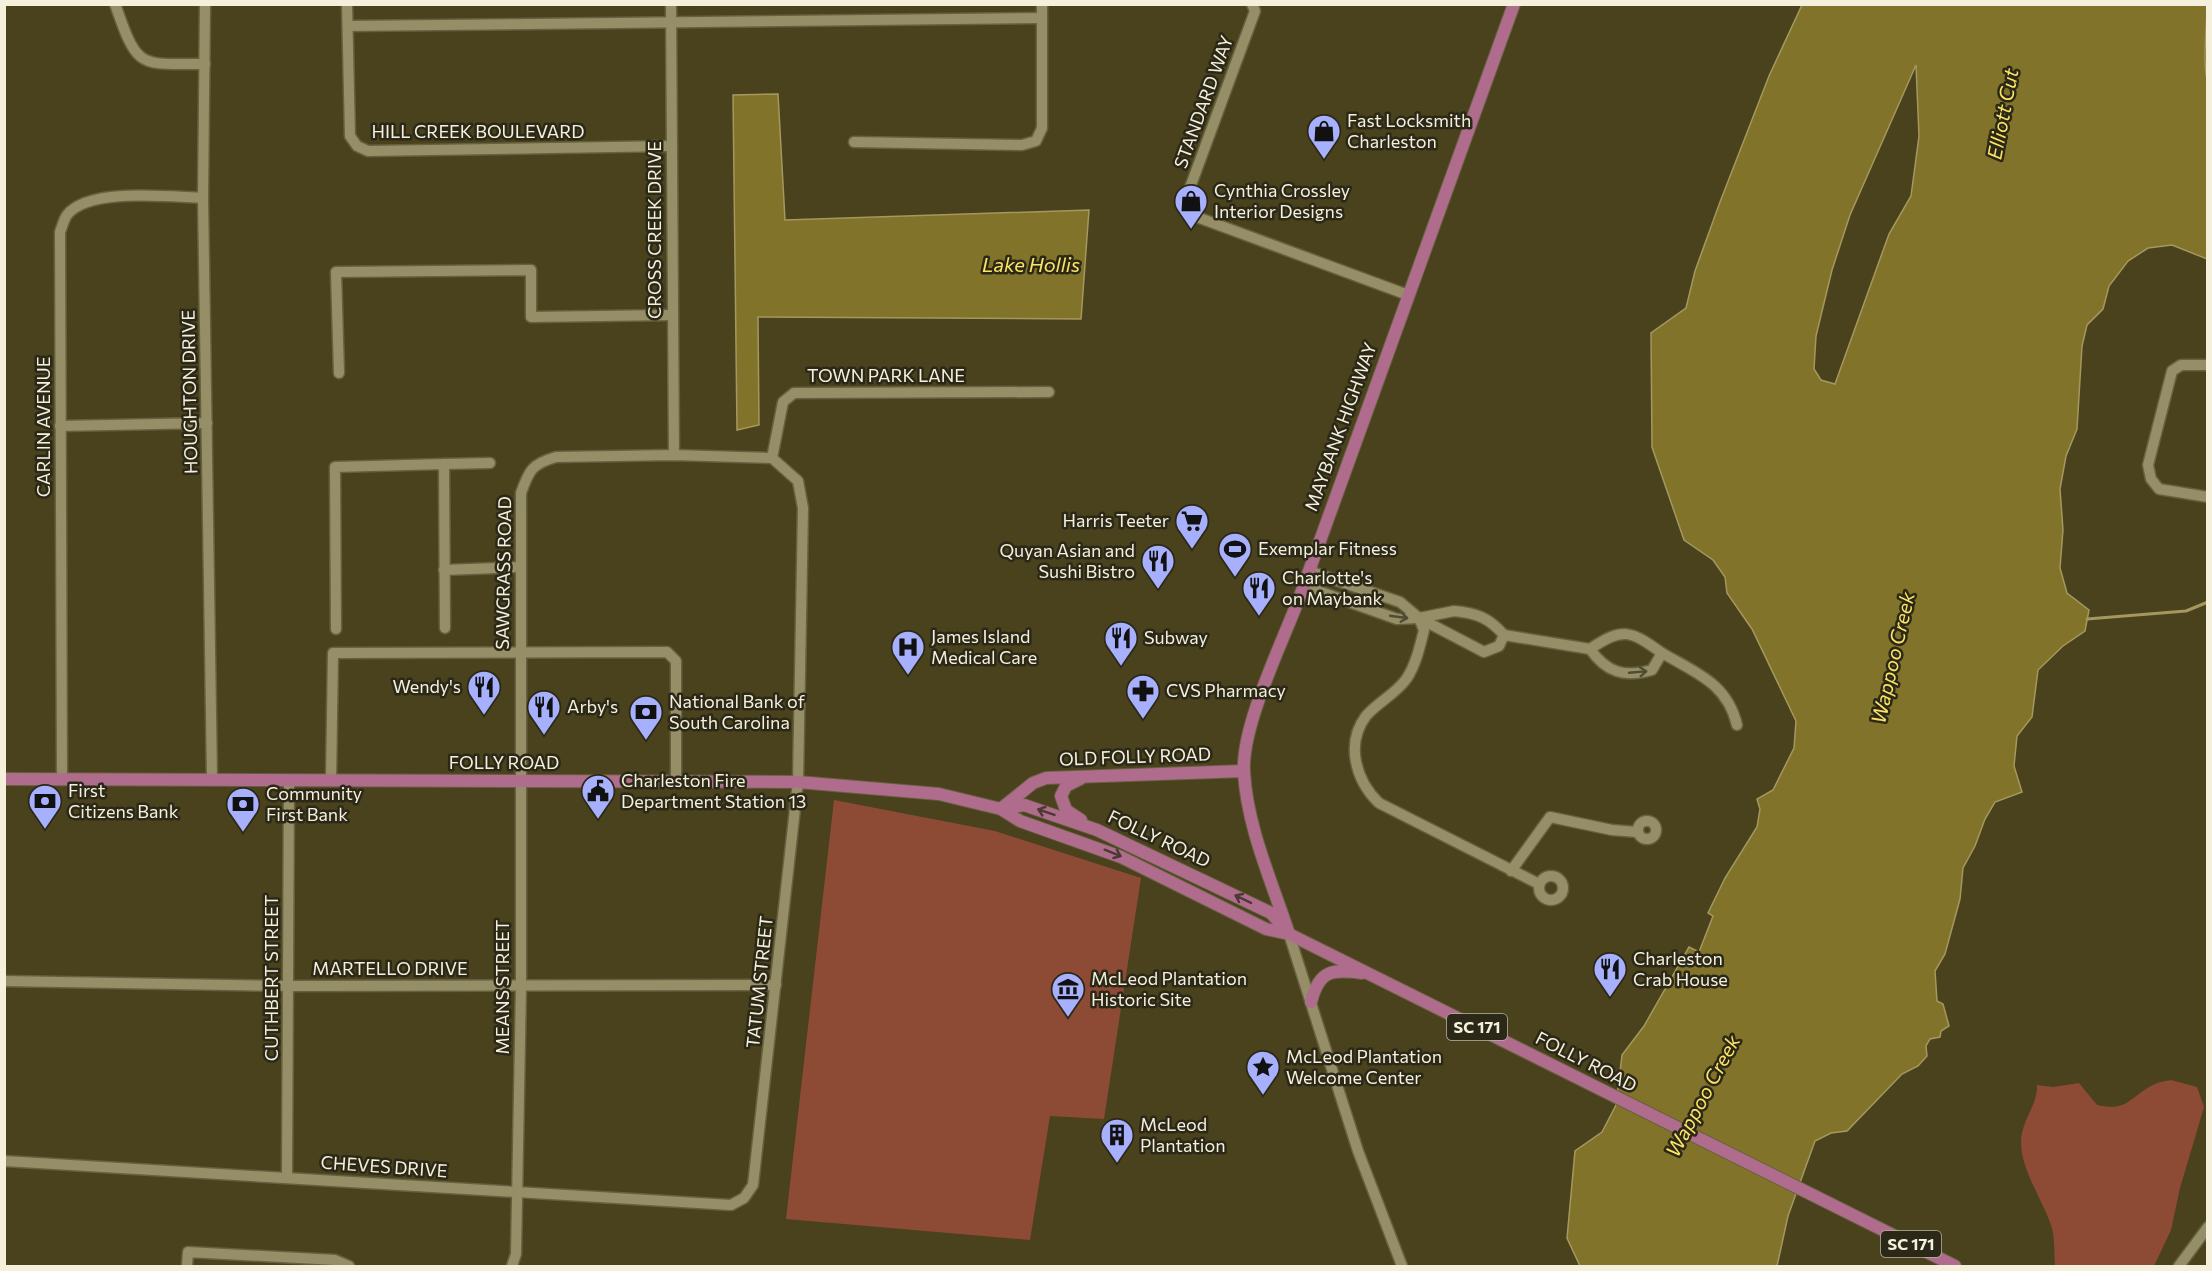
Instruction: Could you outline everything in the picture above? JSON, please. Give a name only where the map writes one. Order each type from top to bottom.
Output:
[{"type":"main road","name":"MAYBANK HIGHWAY","points":[[1289,933],[1253,826],[1244,771],[1247,741],[1261,697],[1304,586],[1514,4]]},
{"type":"main road","name":"OLD FOLLY ROAD","points":[[1001,808],[1033,783],[1046,778],[1244,771]]},
{"type":"main road","points":[[1084,776],[1066,786],[1061,796],[1062,803],[1073,816],[1097,830]]},
{"type":"main road","name":"FOLLY ROAD","points":[[4,779],[798,782],[939,794],[1001,808],[1024,805],[1097,830],[1271,913],[1289,933]]},
{"type":"main road","name":"FOLLY ROAD","points":[[1001,808],[1020,821],[1121,857],[1266,929],[1289,933],[1955,1266]]},
{"type":"main road","points":[[1311,1002],[1316,985],[1322,977],[1332,972],[1372,974]]},
{"type":"street","points":[[115,4],[130,46],[139,56],[152,64],[205,64]]},
{"type":"street","name":"HOUGHTON DRIVE","points":[[205,4],[203,198],[212,778]]},
{"type":"street","name":"HILL CREEK BOULEVARD","points":[[347,4],[350,136],[357,147],[368,151],[672,146]]},
{"type":"street","name":"CROSS CREEK DRIVE","points":[[671,4],[674,455]]},
{"type":"street","points":[[854,142],[1022,145],[1036,141],[1042,128],[1042,4]]},
{"type":"street","name":"STANDARD WAY","points":[[1252,4],[1255,12],[1184,204],[1185,211],[1189,216],[1408,295]]},
{"type":"street","points":[[348,26],[1042,18]]},
{"type":"street","name":"CARLIN AVENUE","points":[[63,780],[60,232],[67,215],[81,205],[105,197],[203,198]]},
{"type":"street","points":[[339,372],[336,272],[531,270],[531,317],[672,315]]},
{"type":"street","points":[[2208,365],[2181,365],[2172,371],[2148,465],[2151,479],[2159,489],[2208,497]]},
{"type":"street","name":"TOWN PARK LANE","points":[[772,458],[783,402],[794,393],[1049,392]]},
{"type":"street","points":[[60,426],[207,423]]},
{"type":"street","name":"SAWGRASS ROAD","points":[[519,780],[521,493],[530,470],[540,462],[556,457],[674,455],[772,458]]},
{"type":"street","points":[[772,458],[798,481],[802,501],[798,782]]},
{"type":"street","points":[[336,629],[335,467],[490,463]]},
{"type":"street","points":[[444,464],[445,628]]},
{"type":"street","points":[[444,570],[520,567]]},
{"type":"street","points":[[1309,571],[1400,602],[1419,618],[1484,652],[1499,646],[1504,635]]},
{"type":"street","points":[[1304,586],[1397,619],[1419,618],[1454,611],[1474,612],[1488,618],[1504,635],[1590,649],[1612,634],[1621,633],[1637,637],[1720,688],[1733,708],[1737,725]]},
{"type":"street","points":[[1419,618],[1424,630],[1407,678],[1367,715],[1360,727],[1355,751],[1361,781],[1379,803],[1539,884]]},
{"type":"street","points":[[1590,649],[1600,664],[1623,672],[1640,673],[1652,670],[1662,653]]},
{"type":"street","points":[[332,781],[333,653],[519,652],[667,652],[672,655],[676,661],[676,781]]},
{"type":"street","name":"CUTHBERT STREET","points":[[287,1177],[290,986],[289,780]]},
{"type":"street","name":"MEANS STREET","points":[[512,1266],[516,1254],[518,1193],[521,986],[519,780]]},
{"type":"street","name":"TATUM STREET","points":[[753,1185],[798,782]]},
{"type":"street","points":[[1511,870],[1550,817],[1612,830],[1637,832]]},
{"type":"street","points":[[1289,933],[1358,1151],[1402,1266]]},
{"type":"street","name":"MARTELLO DRIVE","points":[[4,981],[290,986],[776,985]]},
{"type":"street","name":"CHEVES DRIVE","points":[[4,1161],[731,1204],[744,1198],[753,1185]]},
{"type":"street","points":[[2179,1266],[2208,1227]]},
{"type":"street","points":[[187,1266],[188,1252],[335,1260],[349,1266]]},
{"type":"shaded area","points":[[834,800],[995,831],[1141,878],[1104,1119],[1050,1116],[1030,1240],[786,1219]]},
{"type":"shaded area","points":[[2171,1080],[2197,1087],[2204,1107],[2180,1188],[2171,1230],[2154,1266],[2055,1266],[2051,1225],[2028,1174],[2022,1153],[2022,1134],[2035,1099],[2037,1085],[2053,1087],[2079,1083],[2097,1105],[2116,1107],[2155,1084]]},
{"type":"water","points":[[1802,5],[2207,5],[2205,56],[2208,82],[2207,259],[2172,245],[2148,248],[2128,261],[2109,286],[2103,309],[2087,325],[2082,346],[2077,429],[2066,456],[2060,489],[2063,530],[2060,568],[2067,593],[2089,610],[2085,631],[2063,646],[2038,670],[2032,717],[2017,736],[2014,766],[2022,792],[1995,802],[1963,868],[1960,899],[1945,954],[1935,971],[1937,1001],[1943,1004],[1949,1026],[1941,1031],[1940,1037],[1930,1039],[1926,1046],[1927,1056],[1918,1066],[1902,1074],[1847,1131],[1831,1133],[1815,1141],[1788,1216],[1777,1266],[1580,1266],[1567,1238],[1575,1151],[1602,1132],[1616,1105],[1622,1055],[1644,1026],[1689,947],[1699,952],[1713,916],[1708,913],[1725,878],[1757,827],[1760,809],[1757,799],[1773,790],[1794,748],[1796,721],[1752,629],[1727,593],[1725,577],[1713,560],[1684,540],[1652,447],[1651,333],[1686,308],[1695,271],[1769,76]],"holes":[[[1916,65],[1919,136],[1911,196],[1889,234],[1835,384],[1821,380],[1814,369],[1816,336],[1832,270],[1850,215]]]},
{"type":"water","name":"Lake Hollis","points":[[778,94],[785,220],[1089,210],[1081,319],[758,317],[759,425],[737,430],[733,95]]},
{"type":"waterway","points":[[2087,619],[2186,611],[2208,602]]},
{"type":"place","name":"Fast Locksmith Charleston","points":[[1324,160]]},
{"type":"place","name":"Cynthia Crossley Interior Designs","points":[[1191,230]]},
{"type":"place","name":"Harris Teeter","points":[[1192,550]]},
{"type":"place","name":"Exemplar Fitness","points":[[1235,578]]},
{"type":"place","name":"Quyan Asian and Sushi Bistro","points":[[1158,590]]},
{"type":"place","name":"Charlotte's on Maybank","points":[[1259,617]]},
{"type":"place","name":"Subway","points":[[1121,667]]},
{"type":"place","name":"James Island Medical Care","points":[[908,676]]},
{"type":"place","name":"Wendy's","points":[[484,716]]},
{"type":"place","name":"CVS Pharmacy","points":[[1143,720]]},
{"type":"place","name":"Arby's","points":[[544,736]]},
{"type":"place","name":"National Bank of South Carolina","points":[[646,741]]},
{"type":"place","name":"Charleston Fire Department Station 13","points":[[598,820]]},
{"type":"place","name":"First Citizens Bank","points":[[45,830]]},
{"type":"place","name":"Community First Bank","points":[[243,833]]},
{"type":"place","name":"Charleston Crab House","points":[[1610,998]]},
{"type":"place","name":"McLeod Plantation Historic Site","points":[[1068,1018]]},
{"type":"place","name":"McLeod Plantation Welcome Center","points":[[1263,1096]]},
{"type":"place","name":"McLeod Plantation","points":[[1117,1164]]},
{"type":"water label","name":"Elliott Cut","points":[[2003,114]]},
{"type":"water label","name":"Wappoo Creek","points":[[1893,658]]},
{"type":"water label","name":"Wappoo Creek","points":[[1703,1096]]}]
